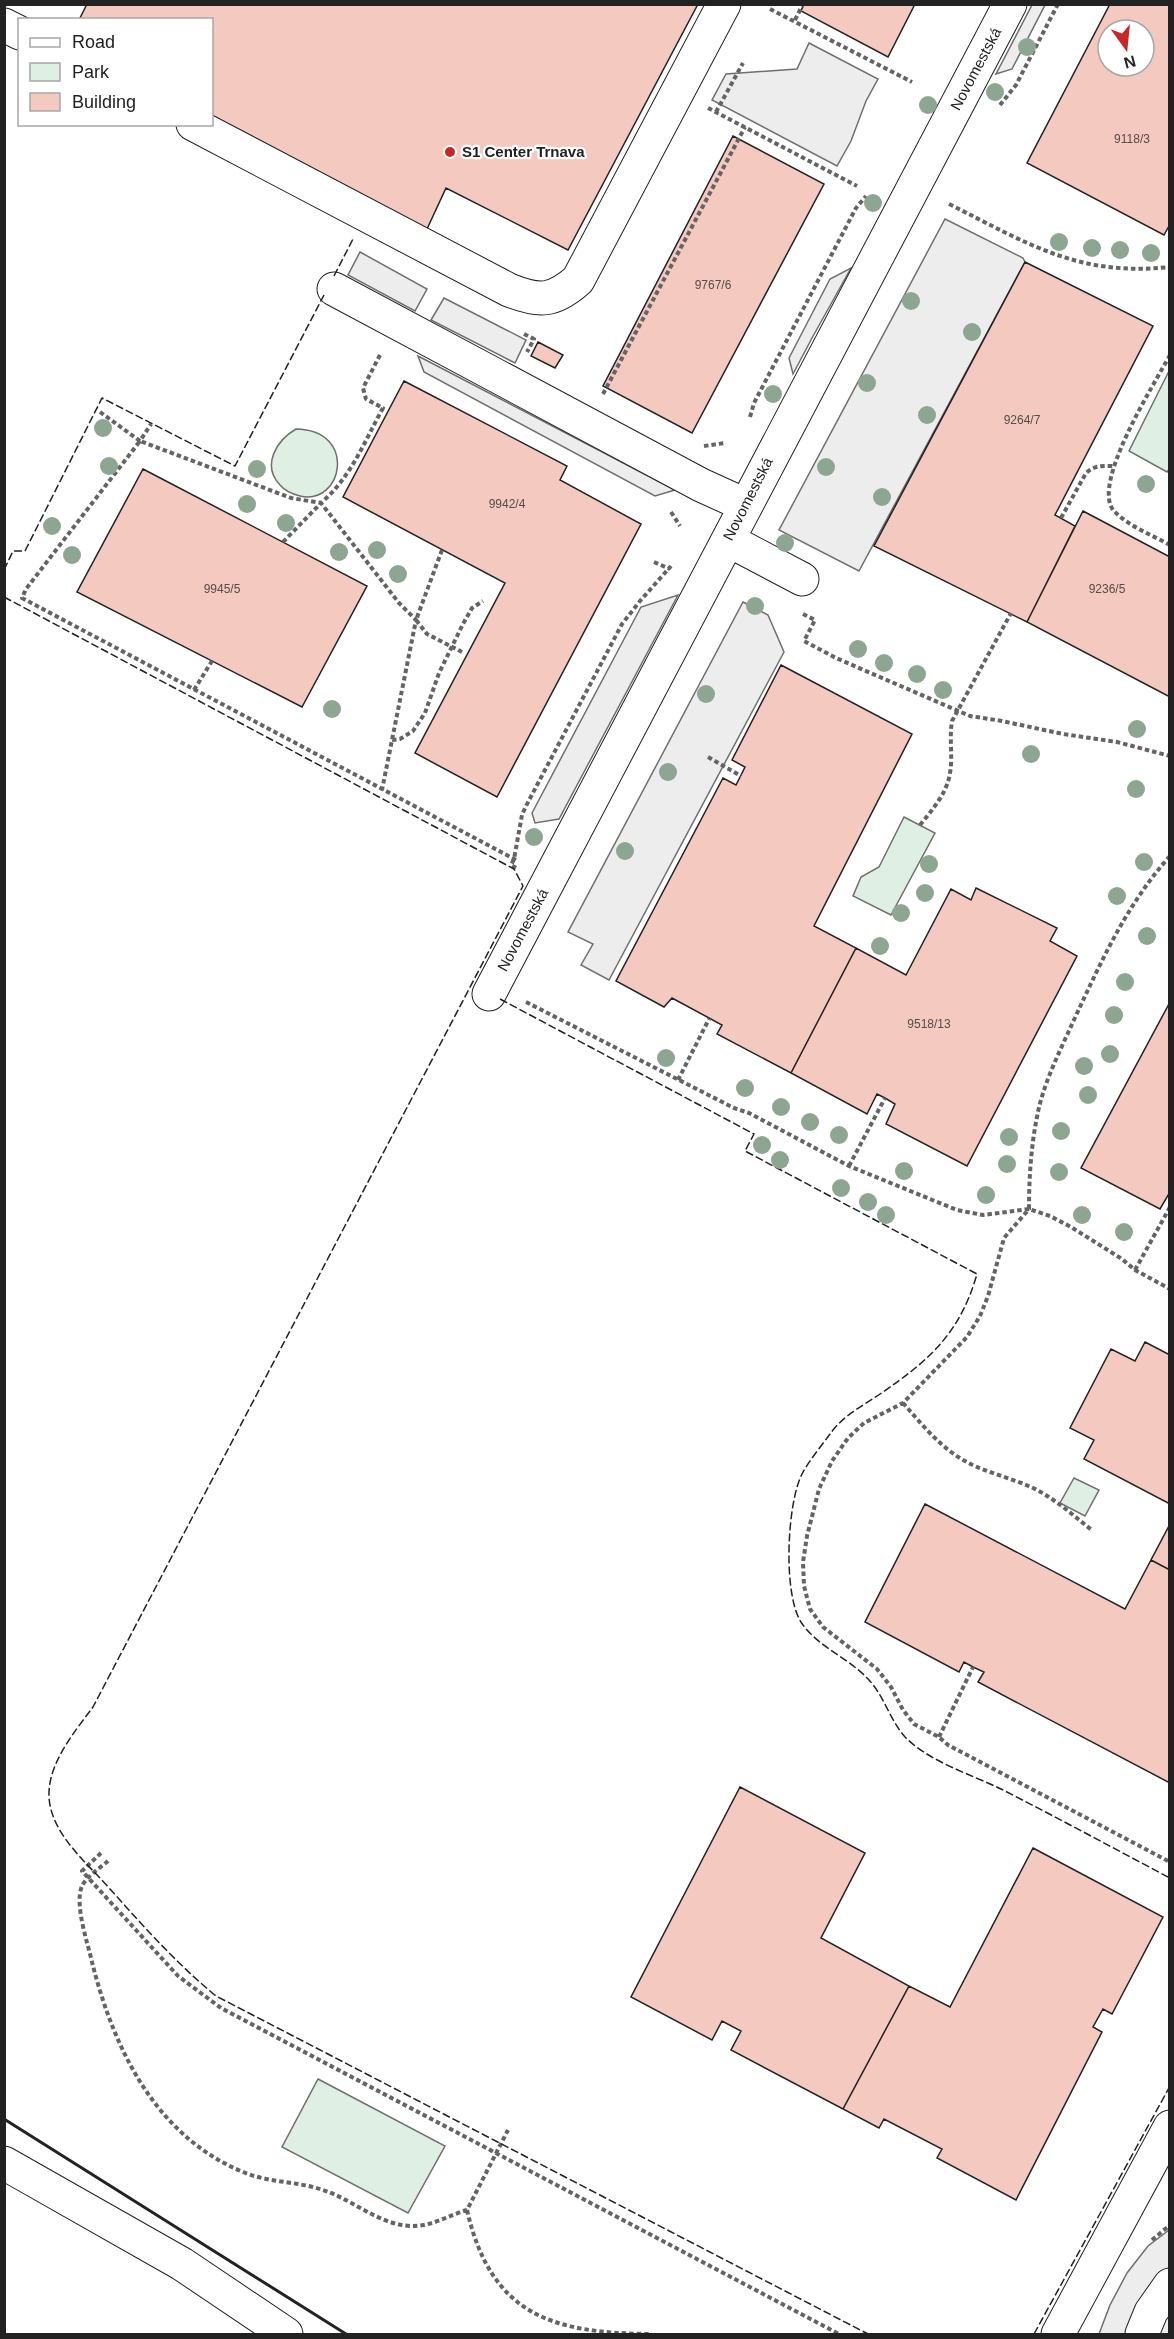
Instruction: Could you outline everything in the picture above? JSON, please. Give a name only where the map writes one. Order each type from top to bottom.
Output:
[{"type":"street","points":[[197,126],[509,290],[529,298],[548,299],[564,292],[578,280],[724,4]]},
{"type":"street","name":"Novomestská","points":[[504,996],[547,885],[1010,4]]},
{"type":"street","points":[[4,26],[18,32]]},
{"type":"street","points":[[334,289],[691,480],[745,505]]},
{"type":"street","points":[[728,540],[802,579]]},
{"type":"street","points":[[1058,2334],[1170,2127]]},
{"type":"street","points":[[4,2163],[182,2264],[286,2334]]},
{"type":"street","points":[[1142,2334],[1151,2312],[1170,2285]]},
{"type":"path","points":[[795,20],[803,4]]},
{"type":"path","points":[[993,112],[1016,85],[1058,4]]},
{"type":"path","points":[[770,9],[912,82]]},
{"type":"path","points":[[716,112],[743,63]]},
{"type":"path","points":[[699,103],[857,186]]},
{"type":"path","points":[[600,400],[745,127]]},
{"type":"path","points":[[949,204],[1055,256],[1131,270],[1170,267]]},
{"type":"path","points":[[523,333],[534,339],[523,360]]},
{"type":"path","points":[[283,542],[338,488],[349,471],[383,408],[366,399],[363,388],[381,354],[390,359]]},
{"type":"path","points":[[1170,355],[1119,449],[1108,483],[1108,498],[1112,510],[1125,520],[1170,545]]},
{"type":"path","points":[[100,412],[140,441],[291,498],[321,503],[399,603],[427,634],[462,652]]},
{"type":"path","points":[[151,424],[26,589],[22,598],[493,849]]},
{"type":"path","points":[[694,445],[724,442]]},
{"type":"path","points":[[1061,518],[1086,473],[1100,465],[1113,466]]},
{"type":"path","points":[[669,509],[681,526]]},
{"type":"path","points":[[382,790],[416,620],[442,550]]},
{"type":"path","points":[[547,885],[511,865],[522,815],[622,624],[675,562]]},
{"type":"path","points":[[392,740],[400,739],[413,731],[425,713],[439,673],[472,608],[483,601]]},
{"type":"path","points":[[797,612],[815,620],[804,641],[836,658],[957,711],[970,716],[1117,742],[1170,756]]},
{"type":"path","points":[[920,825],[946,789],[950,772],[949,735],[952,721],[965,701],[1011,613]]},
{"type":"path","points":[[194,690],[212,660]]},
{"type":"path","points":[[708,757],[741,776]]},
{"type":"path","points":[[1170,856],[1142,889],[1117,931],[1094,976],[1042,1094],[1035,1126],[1029,1209],[1004,1238],[998,1267],[980,1316],[967,1337],[918,1390],[903,1403],[864,1424],[848,1438],[832,1461],[819,1489],[812,1510],[803,1562],[804,1586],[810,1609],[823,1627],[877,1669],[914,1724],[939,1737],[948,1746],[1170,1862]]},
{"type":"path","points":[[527,1003],[532,994]]},
{"type":"path","points":[[504,996],[527,1003],[734,1108],[749,1113],[849,1166],[957,1210],[983,1215],[1029,1209],[1050,1216],[1122,1259],[1135,1270],[1170,1289]]},
{"type":"path","points":[[678,1080],[710,1019]]},
{"type":"path","points":[[849,1166],[885,1098]]},
{"type":"path","points":[[1135,1270],[1170,1208]]},
{"type":"path","points":[[903,1403],[944,1447],[960,1458],[1037,1490],[1059,1503],[1094,1531]]},
{"type":"path","points":[[939,1737],[973,1666]]},
{"type":"path","points":[[101,1853],[82,1871],[178,1976],[213,2002],[496,2154],[840,2334]]},
{"type":"path","points":[[108,1861],[82,1885],[81,1909],[87,1943],[106,2012],[119,2045],[153,2103],[177,2130],[218,2160],[245,2173],[273,2181],[320,2188],[395,2225],[423,2225],[467,2210]]},
{"type":"path","points":[[508,2130],[467,2210],[472,2232],[483,2260],[499,2284],[519,2304],[547,2320],[584,2330],[650,2334]]},
{"type":"green space","points":[[1169,371],[1170,468],[1167,472],[1129,451]]},
{"type":"green space","points":[[296,429],[316,433],[329,441],[336,453],[337,467],[334,479],[326,490],[315,496],[300,496],[286,491],[274,477],[272,461],[274,454],[283,440]]},
{"type":"green space","points":[[904,817],[935,833],[891,915],[853,896],[861,877],[879,867]]},
{"type":"green space","points":[[1074,1478],[1099,1490],[1085,1516],[1060,1503]]},
{"type":"green space","points":[[318,2079],[445,2146],[408,2213],[282,2147]]},
{"type":"shaded area","points":[[1032,5],[1045,5],[1012,69],[996,74]]},
{"type":"shaded area","points":[[809,43],[878,79],[866,101],[851,141],[837,166],[712,100],[726,74],[797,69]]},
{"type":"shaded area","points":[[945,219],[1023,258],[1025,262],[859,571],[779,530]]},
{"type":"shaded area","points":[[360,252],[427,289],[415,311],[348,275]]},
{"type":"shaded area","points":[[851,268],[793,374],[789,358],[830,279]]},
{"type":"shaded area","points":[[444,298],[526,340],[515,363],[431,320]]},
{"type":"shaded area","points":[[418,356],[675,490],[655,496],[424,372]]},
{"type":"shaded area","points":[[678,595],[559,819],[535,823],[532,813],[641,607]]},
{"type":"shaded area","points":[[743,602],[768,615],[784,652],[609,980],[581,965],[593,944],[568,932]]},
{"type":"shaded area","points":[[1169,2230],[1169,2334],[1099,2334],[1110,2305],[1127,2273],[1148,2246]]},
{"type":"building","name":"S1 Center Trnava","points":[[87,4],[698,4],[568,250],[446,188],[427,229],[213,117],[213,18],[80,18]]},
{"type":"building","points":[[804,4],[915,4],[888,57],[801,11]]},
{"type":"building","points":[[1110,4],[1170,4],[1170,224],[1164,235],[1027,163],[1096,31],[1096,78],[1156,78],[1156,18],[1103,18]]},
{"type":"building","points":[[733,136],[824,184],[692,433],[603,386]]},
{"type":"building","points":[[1025,262],[1153,326],[1055,515],[1075,526],[1027,622],[874,546]]},
{"type":"building","points":[[538,342],[563,355],[555,368],[531,356]]},
{"type":"building","points":[[404,381],[567,466],[560,480],[641,524],[497,797],[415,753],[505,583],[343,497]]},
{"type":"building","points":[[143,469],[367,586],[302,707],[77,592]]},
{"type":"building","points":[[1083,511],[1170,557],[1170,697],[1027,622]]},
{"type":"building","points":[[781,665],[912,734],[814,926],[856,948],[791,1073],[717,1034],[722,1025],[672,998],[664,1007],[616,981],[723,778],[736,785],[745,767],[732,760]]},
{"type":"building","points":[[976,888],[1057,928],[1050,941],[1077,956],[967,1166],[886,1124],[895,1104],[885,1098],[877,1094],[867,1114],[791,1073],[856,948],[906,975],[951,889],[971,900]]},
{"type":"building","points":[[1170,1002],[1170,1192],[1160,1209],[1081,1168]]},
{"type":"building","points":[[1145,1342],[1170,1355],[1170,1504],[1084,1459],[1094,1440],[1070,1428],[1111,1349],[1135,1361]]},
{"type":"building","points":[[925,1504],[1125,1609],[1151,1560],[1170,1570],[1170,1783],[978,1682],[984,1672],[964,1662],[959,1672],[865,1622]]},
{"type":"building","points":[[1170,1524],[1170,1570],[1151,1560]]},
{"type":"building","points":[[740,1787],[865,1853],[821,1938],[909,1986],[843,2109],[731,2050],[741,2031],[722,2021],[712,2040],[631,1997]]},
{"type":"building","points":[[1033,1848],[1163,1917],[1112,2014],[1103,2009],[1093,2027],[1102,2032],[1016,2200],[937,2158],[942,2149],[884,2119],[879,2128],[843,2109],[909,1986],[950,2007]]},
{"type":"fence","points":[[334,276],[353,239]]},
{"type":"fence","points":[[4,570],[13,551],[25,551],[102,398],[235,466],[324,295]]},
{"type":"fence","points":[[4,597],[514,869],[523,886],[93,1707],[61,1753],[55,1765],[49,1792],[53,1817],[74,1850],[148,1931],[216,1996],[868,2334]]},
{"type":"fence","points":[[500,999],[754,1134],[745,1151],[977,1274],[962,1313],[941,1343],[898,1382],[849,1414],[838,1424],[802,1474],[790,1527],[790,1573],[796,1612],[810,1633],[869,1680],[905,1737],[926,1754],[1001,1789],[1170,1878]]},
{"type":"fence","points":[[1034,2334],[1170,2086]]},
{"type":"wall","points":[[4,2119],[346,2334]]},
{"type":"place","name":"S1 Center Trnava","points":[[450,152]]}]
